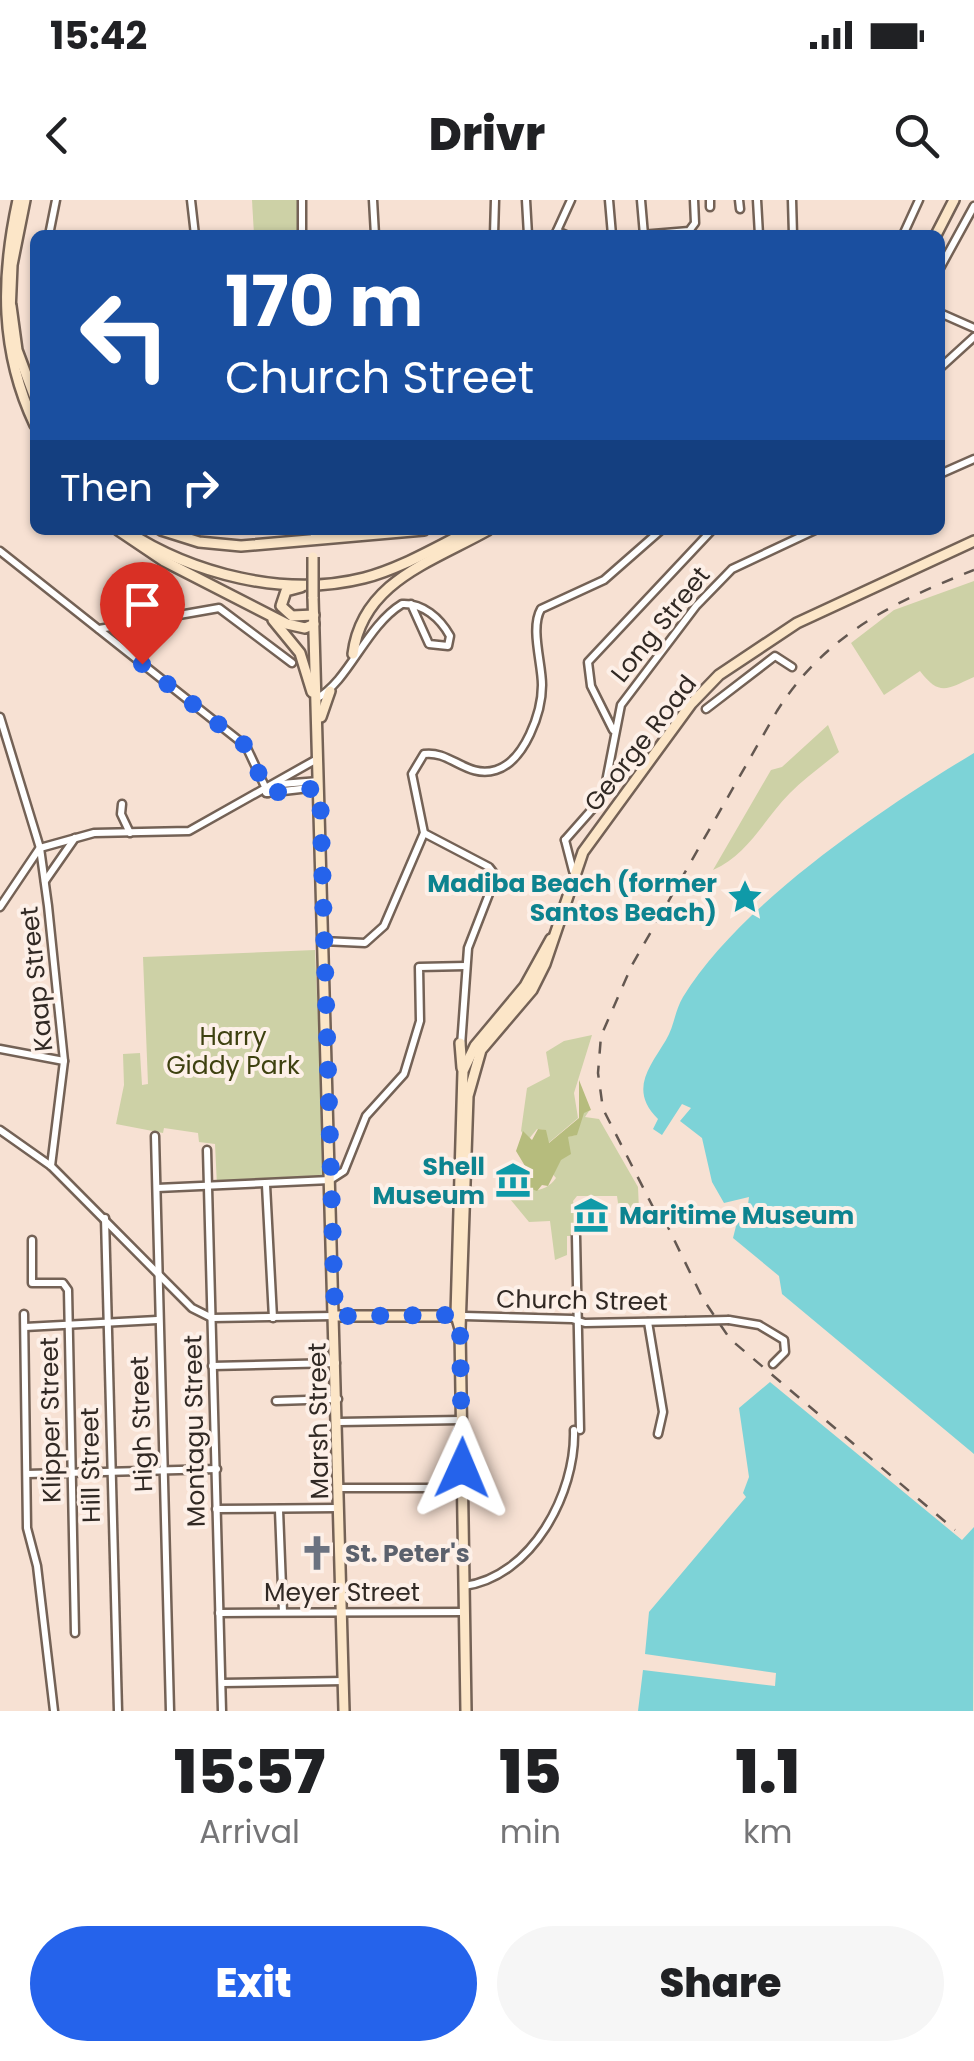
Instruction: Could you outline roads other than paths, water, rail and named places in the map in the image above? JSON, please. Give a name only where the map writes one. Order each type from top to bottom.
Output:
[{"type":"street","points":[[22,200],[10,294],[17,366],[30,403]]},
{"type":"street","points":[[22,200],[6,264],[4,308],[19,386],[30,413]]},
{"type":"street","points":[[50,230],[56,200]]},
{"type":"street","points":[[191,200],[194,230]]},
{"type":"street","points":[[302,200],[302,230]]},
{"type":"street","points":[[373,200],[375,230]]},
{"type":"street","points":[[494,230],[496,200]]},
{"type":"street","points":[[526,200],[528,230]]},
{"type":"street","points":[[557,230],[571,200]]},
{"type":"street","points":[[609,200],[612,230]]},
{"type":"street","points":[[641,200],[643,230]]},
{"type":"street","points":[[679,230],[694,228],[694,200]]},
{"type":"street","points":[[757,200],[759,230]]},
{"type":"street","points":[[792,200],[794,230]]},
{"type":"street","points":[[905,230],[919,200]]},
{"type":"street","points":[[939,230],[954,200]]},
{"type":"street","points":[[945,259],[974,206]]},
{"type":"street","points":[[10,294],[17,350],[30,385]]},
{"type":"street","points":[[945,315],[974,328]]},
{"type":"street","points":[[945,363],[974,337]]},
{"type":"street","points":[[945,472],[974,460]]},
{"type":"street","points":[[130,535],[164,561],[298,628],[314,619]]},
{"type":"street","points":[[134,535],[235,577],[328,584]]},
{"type":"street","points":[[182,535],[227,546],[314,535]]},
{"type":"street","name":"Marsh Street","points":[[314,535],[344,1711]]},
{"type":"street","points":[[314,619],[288,615],[280,597],[295,588],[386,571],[461,535]]},
{"type":"street","points":[[353,654],[360,620],[377,596],[480,535]]},
{"type":"street","points":[[323,941],[365,943],[378,935],[424,833],[412,774],[416,763],[429,753],[473,772],[507,765],[525,742],[541,696],[538,614],[549,604],[604,580],[655,535]]},
{"type":"street","points":[[613,731],[592,686],[588,662],[707,535]]},
{"type":"street","name":"Long Street","points":[[564,840],[603,796],[613,731],[627,695],[719,580],[748,560],[804,535]]},
{"type":"street","name":"George Road","points":[[460,1316],[464,1070],[478,1048],[532,990],[583,852],[691,704],[720,675],[797,623],[974,541]]},
{"type":"street","points":[[0,551],[246,746],[265,792]]},
{"type":"street","points":[[318,744],[323,706],[330,691],[353,654],[396,607],[411,604],[444,626],[450,636],[448,646],[429,644],[411,604]]},
{"type":"street","points":[[98,630],[220,608],[292,663]]},
{"type":"street","points":[[264,611],[300,653],[316,717]]},
{"type":"street","points":[[706,709],[776,656],[792,667]]},
{"type":"street","points":[[316,699],[330,691]]},
{"type":"street","name":"Kaap Street","points":[[0,718],[40,848],[45,881],[64,1062],[52,1166]]},
{"type":"street","points":[[0,907],[40,848],[76,837],[186,832],[265,792],[318,758]]},
{"type":"street","points":[[275,784],[319,784]]},
{"type":"street","points":[[265,792],[319,784]]},
{"type":"street","points":[[122,804],[121,814],[130,833]]},
{"type":"street","points":[[424,833],[489,866],[496,876],[476,921],[466,966],[460,1043],[464,1070]]},
{"type":"street","points":[[45,881],[76,837]]},
{"type":"street","points":[[564,840],[583,852]]},
{"type":"street","points":[[564,840],[573,871]]},
{"type":"street","points":[[158,1188],[330,1180],[344,1171],[366,1116],[404,1074],[418,1032],[418,971],[423,965],[466,966]]},
{"type":"street","points":[[461,1030],[478,1048]]},
{"type":"street","points":[[460,1043],[472,1058]]},
{"type":"street","points":[[0,1051],[64,1062]]},
{"type":"street","name":"George Road","points":[[460,1316],[472,1058]]},
{"type":"street","points":[[0,1130],[52,1166],[183,1301],[212,1318]]},
{"type":"street","name":"High Street","points":[[155,1136],[170,1711]]},
{"type":"street","name":"Montagu Street","points":[[207,1150],[222,1711]]},
{"type":"street","points":[[266,1184],[274,1318]]},
{"type":"street","name":"Hill Street","points":[[105,1218],[118,1711]]},
{"type":"street","points":[[464,1586],[502,1576],[525,1554],[570,1477],[577,1430],[576,1236]]},
{"type":"street","name":"Klipper Street","points":[[32,1240],[32,1283],[63,1282],[68,1290],[75,1633]]},
{"type":"street","points":[[142,1258],[157,1253]]},
{"type":"street","points":[[24,1314],[27,1528],[37,1566],[54,1711]]},
{"type":"street","points":[[460,1316],[466,1711]]},
{"type":"street","name":"Church Street","points":[[212,1318],[729,1320],[759,1325],[784,1340],[784,1352],[773,1364]]},
{"type":"street","points":[[25,1327],[157,1320]]},
{"type":"street","points":[[648,1322],[663,1412],[658,1434]]},
{"type":"street","points":[[212,1366],[338,1363]]},
{"type":"street","points":[[276,1401],[339,1399]]},
{"type":"street","points":[[339,1422],[462,1420]]},
{"type":"street","points":[[26,1474],[217,1469]]},
{"type":"street","points":[[340,1488],[461,1488]]},
{"type":"street","points":[[216,1509],[340,1508]]},
{"type":"street","points":[[279,1510],[283,1612]]},
{"type":"street","name":"Meyer Street","points":[[219,1613],[464,1612]]},
{"type":"street","points":[[222,1682],[344,1681]]},
{"type":"water","points":[[974,753],[974,1454],[782,1294],[779,1276],[733,1238],[736,1226],[747,1212],[749,1197],[724,1203],[712,1182],[702,1138],[680,1121],[691,1108],[682,1104],[662,1135],[653,1129],[658,1119],[649,1108],[643,1089],[683,997],[739,928],[856,830]]},
{"type":"water","points":[[770,1382],[962,1540],[974,1527],[973,1711],[638,1711],[643,1670],[775,1686],[776,1673],[645,1654],[649,1612],[746,1497],[743,1493],[749,1477],[739,1408]]},
{"type":"railway","points":[[654,1209],[603,1109],[598,1073],[601,1036],[632,965],[796,684],[839,641],[863,624],[974,570]]},
{"type":"railway","points":[[664,1219],[703,1299],[730,1339],[955,1530]]},
{"type":"place","name":"Madiba Beach (former Santos Beach)","points":[[745,897]]},
{"type":"place","name":"Shell Museum","points":[[513,1180]]},
{"type":"place","name":"Maritime Museum","points":[[591,1215]]},
{"type":"place","name":"St. Peter's","points":[[317,1553]]},
{"type":"park label","name":"Harry Giddy Park","points":[[233,1050]]}]
